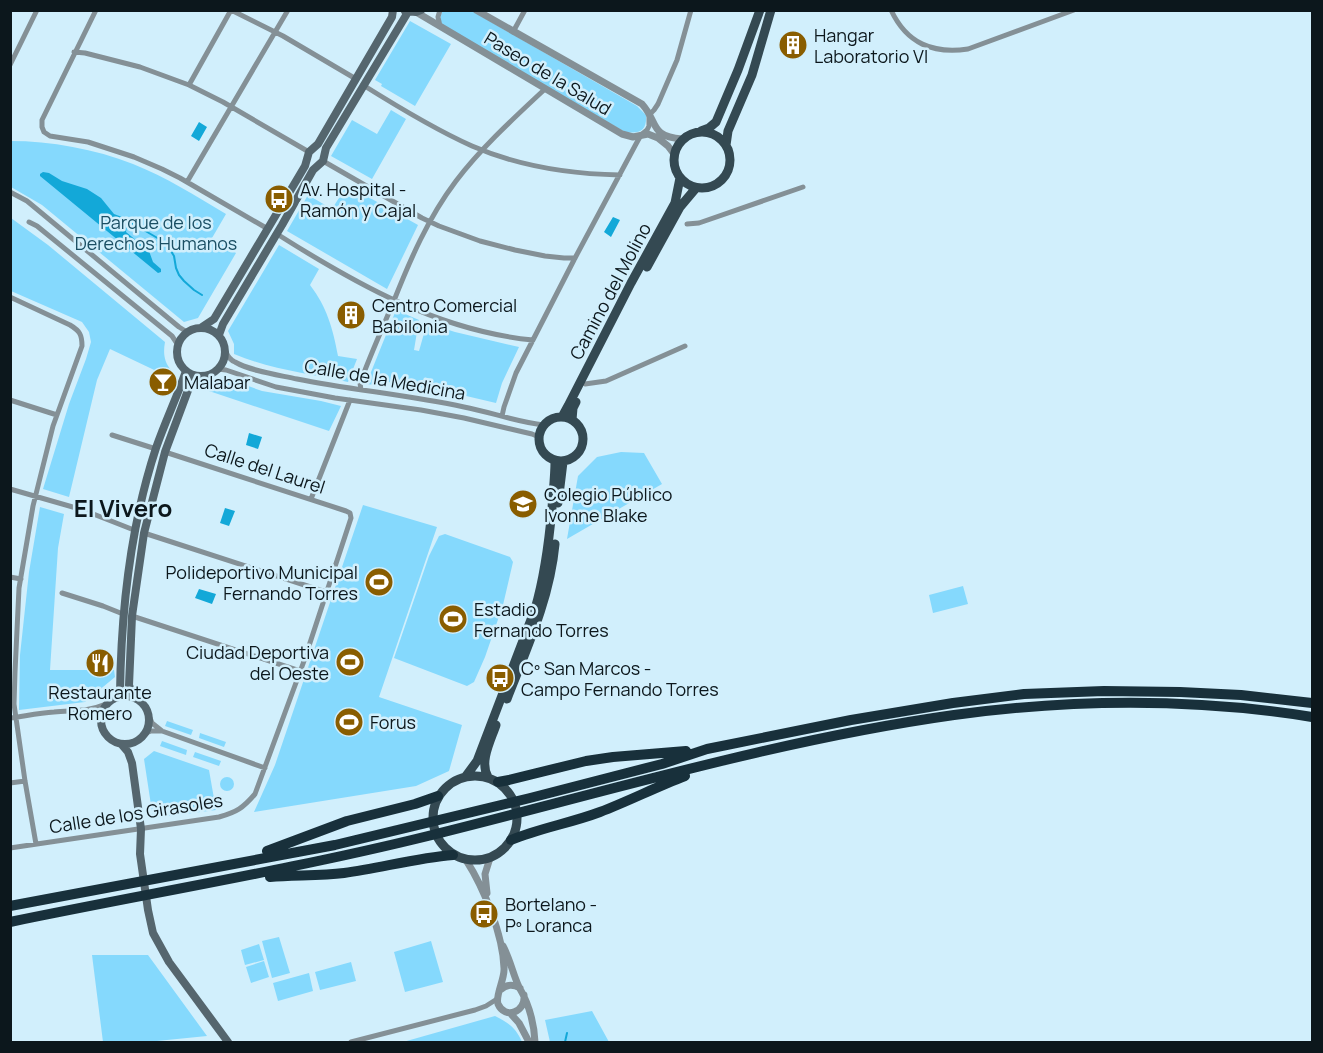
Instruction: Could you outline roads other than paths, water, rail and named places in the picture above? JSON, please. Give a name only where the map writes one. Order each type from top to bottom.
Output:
[{"type":"highway","points":[[10,906],[335,844],[662,764],[707,749],[861,718],[953,703],[1024,694],[1104,691],[1241,695],[1312,704]]},
{"type":"highway","points":[[10,922],[243,877],[425,837],[710,764],[849,733],[955,715],[1026,707],[1102,703],[1177,704],[1312,717]]},
{"type":"highway","points":[[497,782],[613,757],[707,749]]},
{"type":"highway","points":[[513,835],[525,834],[598,812],[660,785],[704,770],[710,764]]},
{"type":"highway","points":[[238,862],[347,821],[438,796]]},
{"type":"highway","points":[[243,877],[249,879],[286,875],[340,874],[453,855]]},
{"type":"main road","points":[[202,327],[214,320],[305,166],[310,153],[318,144],[356,79],[392,16],[393,10]]},
{"type":"main road","points":[[699,132],[719,137],[730,154],[727,174],[723,180],[711,188],[696,188],[687,185],[675,171],[674,154],[682,140],[690,134],[709,128],[716,122],[760,10]]},
{"type":"main road","points":[[726,145],[728,131],[752,75],[771,10]]},
{"type":"main road","points":[[219,335],[223,324],[363,85],[412,11]]},
{"type":"main road","points":[[310,153],[320,150],[321,160]]},
{"type":"main road","points":[[310,153],[311,164],[321,160]]},
{"type":"main road","name":"Camino del Molino","points":[[562,417],[675,203],[680,178]]},
{"type":"main road","name":"Camino del Molino","points":[[572,420],[573,408],[636,286],[680,207],[696,188]]},
{"type":"main road","points":[[202,327],[212,329],[219,335],[226,352],[224,362],[218,369],[210,375],[197,376],[186,371],[178,360],[178,345],[187,332],[193,328],[202,327]]},
{"type":"main road","points":[[118,697],[120,694],[123,614],[135,530],[156,449],[186,371]]},
{"type":"main road","points":[[133,697],[129,685],[132,616],[144,533],[165,452],[190,385],[197,376]]},
{"type":"main road","points":[[562,417],[572,420],[583,434],[583,444],[579,453],[572,459],[559,461],[548,458],[543,452],[539,437],[544,425],[553,418],[562,417]]},
{"type":"main road","points":[[466,776],[477,761],[535,609],[548,550],[559,461]]},
{"type":"main road","points":[[497,782],[477,775],[466,776],[454,780],[438,796],[433,807],[432,819],[436,836],[444,848],[453,855],[466,860],[478,861],[490,858],[504,849],[513,835],[517,820],[512,798],[497,782],[486,774],[484,766],[490,741],[548,590],[553,563],[559,461]]},
{"type":"main road","points":[[137,742],[122,745],[108,737],[101,722],[106,704],[118,697],[133,697],[141,701],[147,709],[150,718],[149,726],[137,742],[132,754],[132,763],[141,829],[141,862],[153,933],[170,962],[228,1042]]},
{"type":"main road","points":[[122,745],[128,752],[132,763]]},
{"type":"street","points":[[10,65],[37,10]]},
{"type":"street","points":[[96,10],[42,120],[44,132],[50,136],[88,142],[162,169],[268,229]]},
{"type":"street","points":[[189,86],[231,10],[275,32],[356,79]]},
{"type":"street","points":[[187,183],[288,10]]},
{"type":"street","points":[[440,10],[438,17],[441,27]]},
{"type":"street","name":"Paseo de la Salud","points":[[476,10],[642,105],[654,127],[671,138],[682,140]]},
{"type":"street","points":[[513,32],[525,10]]},
{"type":"street","points":[[502,416],[516,373],[641,135],[649,126],[649,115],[658,104],[677,60],[691,10]]},
{"type":"street","points":[[891,10],[903,31],[934,49],[952,51],[969,49],[1074,10]]},
{"type":"street","name":"Paseo de la Salud","points":[[412,11],[622,134],[633,137],[648,134],[658,138],[674,154]]},
{"type":"street","points":[[74,52],[140,68],[189,86],[231,107],[310,153]]},
{"type":"street","points":[[363,85],[435,128],[482,150],[538,166],[573,172],[620,175]]},
{"type":"street","points":[[361,390],[360,383],[410,259],[430,222],[455,183],[482,150],[545,89]]},
{"type":"street","points":[[321,160],[430,222],[480,241],[545,256],[575,258]]},
{"type":"street","points":[[687,224],[699,224],[803,187]]},
{"type":"street","points":[[10,192],[27,201],[187,332]]},
{"type":"street","points":[[29,222],[37,226],[172,336],[178,345]]},
{"type":"street","points":[[277,234],[310,255],[394,300],[438,318],[474,329],[533,340]]},
{"type":"street","points":[[10,297],[70,325],[79,330],[82,336],[82,346],[57,415],[36,496],[21,579],[13,717],[36,844]]},
{"type":"street","name":"Camino del Molino","points":[[585,384],[606,381],[685,346]]},
{"type":"street","name":"Calle de la Medicina","points":[[226,352],[236,363],[280,376],[465,407],[544,425]]},
{"type":"street","points":[[218,369],[276,387],[422,410],[539,437]]},
{"type":"street","points":[[10,400],[57,415]]},
{"type":"street","points":[[311,499],[351,400]]},
{"type":"street","points":[[112,435],[156,449]]},
{"type":"street","name":"Calle del Laurel","points":[[165,452],[346,511],[350,513],[351,518]]},
{"type":"street","points":[[10,489],[83,510],[135,530]]},
{"type":"street","name":"Calle de los Girasoles","points":[[10,848],[219,817],[242,808],[255,794],[265,768],[351,518]]},
{"type":"street","points":[[144,533],[326,592]]},
{"type":"street","points":[[10,577],[21,579]]},
{"type":"street","points":[[62,594],[123,614]]},
{"type":"street","points":[[132,616],[300,671]]},
{"type":"street","points":[[13,717],[94,710],[106,704]]},
{"type":"street","points":[[82,711],[101,722]]},
{"type":"street","points":[[150,718],[152,723],[162,731],[265,768]]},
{"type":"street","points":[[146,733],[162,731]]},
{"type":"street","points":[[10,783],[25,781]]},
{"type":"street","points":[[488,902],[484,874],[490,858]]},
{"type":"street","points":[[466,860],[475,873],[488,902],[500,941],[504,970],[497,999],[499,1006],[519,1023],[529,1042]]},
{"type":"street","points":[[500,941],[531,1015],[535,1042]]},
{"type":"street","points":[[500,990],[509,985],[516,986],[522,992],[524,1003],[522,1008],[510,1013]]},
{"type":"street","points":[[351,1042],[475,1010],[497,999]]},
{"type":"waterway","points":[[130,222],[166,243],[174,256],[179,275],[202,295]]},
{"type":"waterway","points":[[565,1042],[567,1033]]},
{"type":"place","name":"Hangar Laboratorio VI","points":[[793,45]]},
{"type":"place","name":"Av. Hospital - Ramón y Cajal","points":[[279,199]]},
{"type":"place","name":"Centro Comercial Babilonia","points":[[351,315]]},
{"type":"place","name":"Malabar","points":[[163,382]]},
{"type":"place","name":"Colegio Público Ivonne Blake","points":[[523,504]]},
{"type":"place","name":"Polideportivo Municipal Fernando Torres","points":[[379,582]]},
{"type":"place","name":"Estadio Fernando Torres","points":[[453,619]]},
{"type":"place","name":"Ciudad Deportiva del Oeste","points":[[350,662]]},
{"type":"place","name":"Restaurante Romero","points":[[100,663]]},
{"type":"place","name":"Cº San Marcos - Campo Fernando Torres","points":[[500,678]]},
{"type":"place","name":"Forus","points":[[349,722]]},
{"type":"place","name":"Bortelano - Pº Loranca","points":[[484,914]]},
{"type":"district","name":"El Vivero","points":[[123,507]]},
{"type":"park label","name":"Parque de los Derechos Humanos","points":[[156,232]]}]
